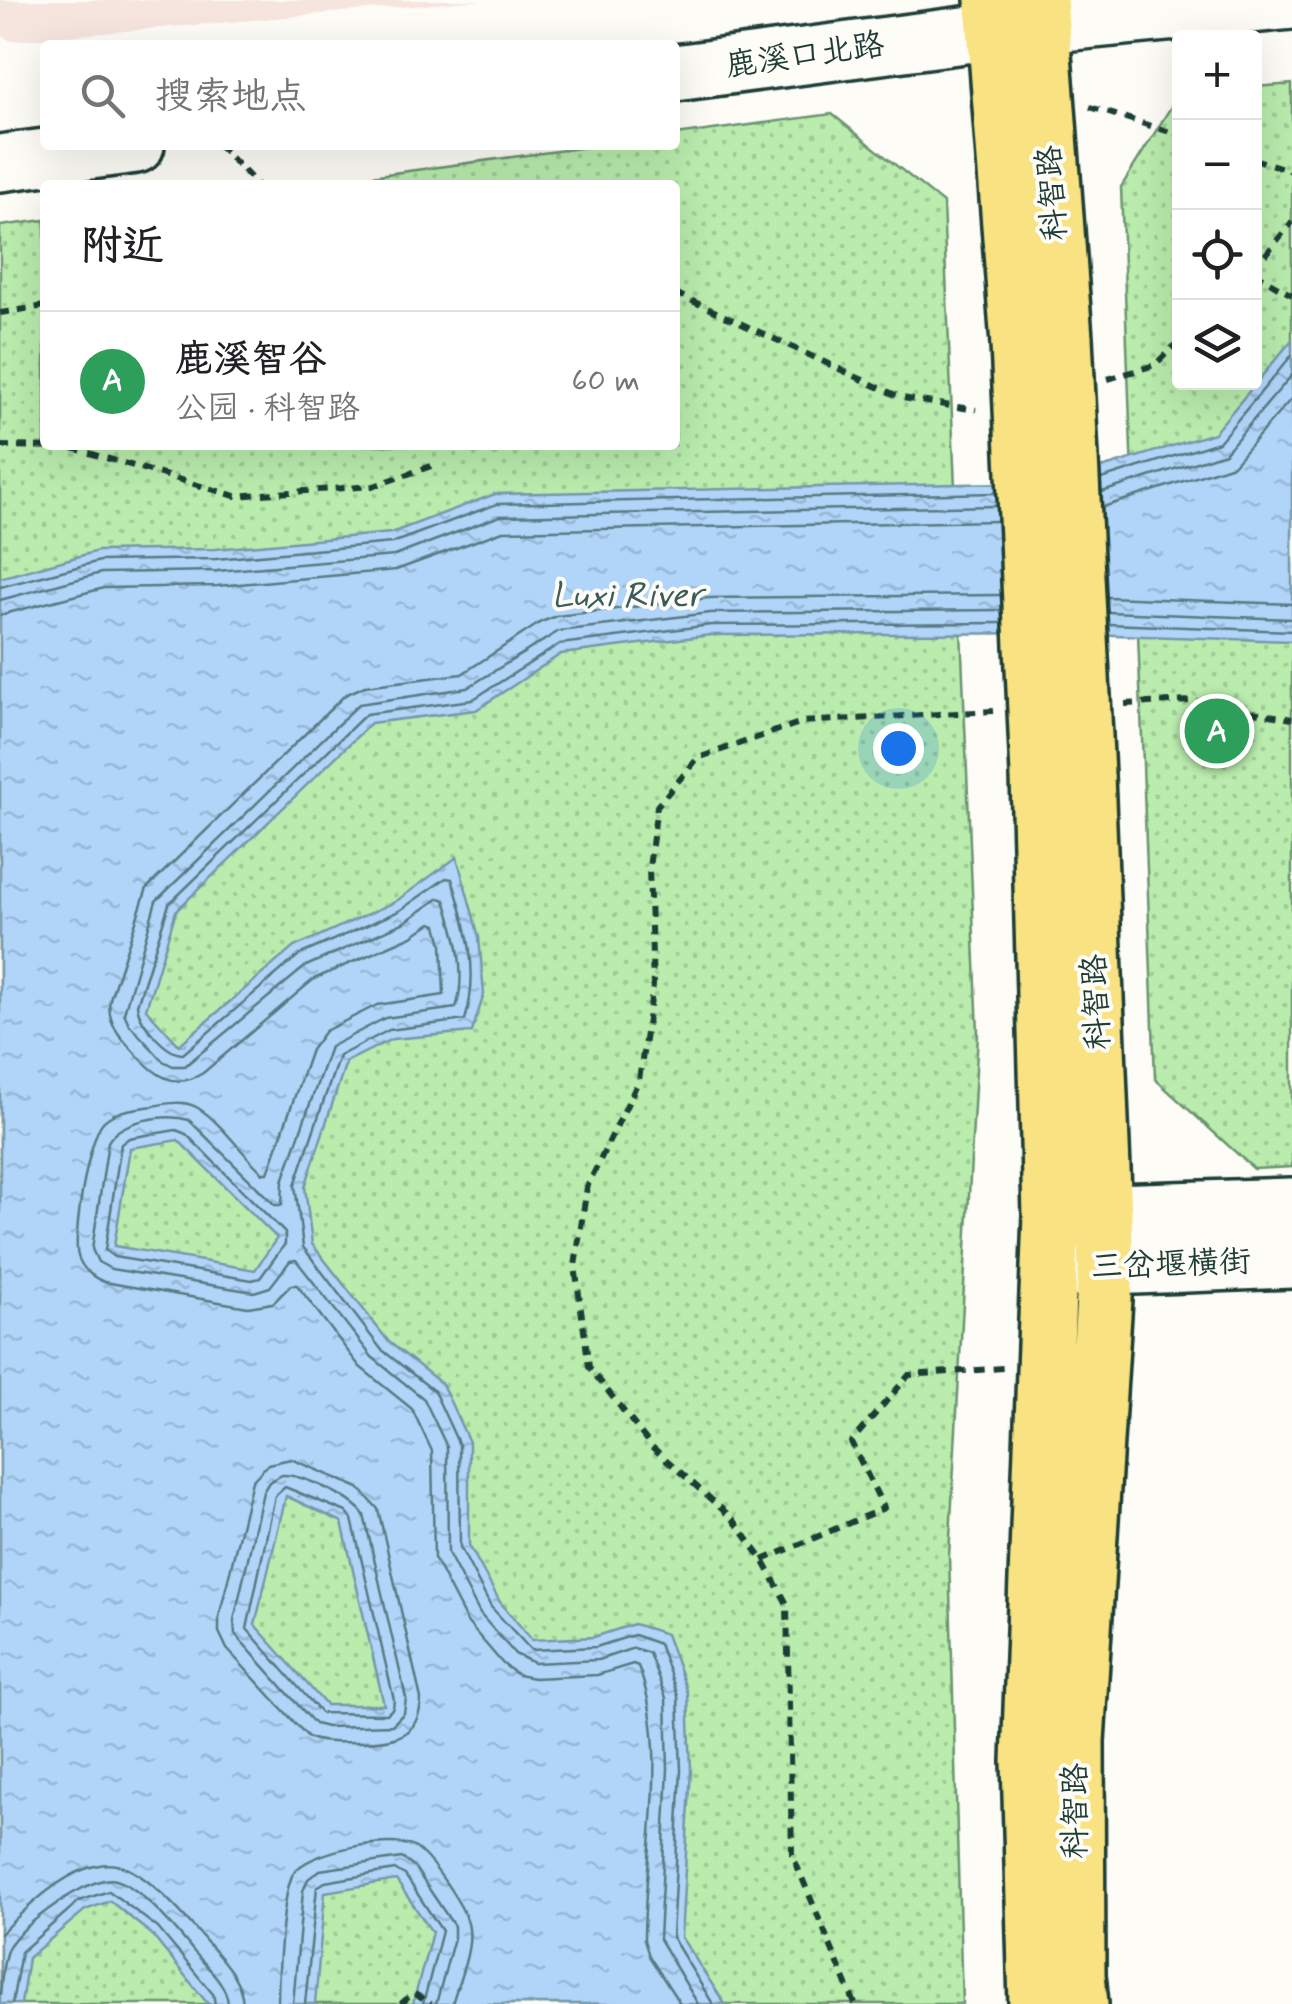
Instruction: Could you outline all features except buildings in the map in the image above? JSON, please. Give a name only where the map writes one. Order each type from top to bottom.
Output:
[{"type":"main road","name":"科智路","points":[[1017,14],[1046,94],[1042,341]]},
{"type":"main road","name":"科智路","points":[[1017,14],[1042,341],[1063,776],[1106,1212],[1106,1267],[1076,1740],[1080,2004]]},
{"type":"main road","name":"科智路","points":[[1037,2004],[1030,1761],[1048,1365],[1063,776]]},
{"type":"street","name":"鹿溪口北路","points":[[680,72],[1017,14],[1292,1]]},
{"type":"street","points":[[0,163],[98,150]]},
{"type":"street","name":"三岔堰横街","points":[[1051,1215],[1292,1206]]},
{"type":"street","name":"三岔堰横街","points":[[1050,1270],[1292,1260]]},
{"type":"path","points":[[1046,94],[1172,133]]},
{"type":"path","points":[[223,150],[253,180]]},
{"type":"path","points":[[1262,161],[1292,170]]},
{"type":"path","points":[[1262,261],[1292,222]]},
{"type":"path","points":[[1262,276],[1292,294]]},
{"type":"path","points":[[680,295],[902,398],[993,413]]},
{"type":"path","points":[[0,313],[40,307]]},
{"type":"path","points":[[1101,381],[1154,364],[1172,347]]},
{"type":"path","points":[[0,446],[40,447]]},
{"type":"path","points":[[79,450],[235,496],[374,486],[434,465]]},
{"type":"path","points":[[1118,704],[1192,700],[1292,718]]},
{"type":"path","points":[[855,2004],[792,1854],[787,1604],[763,1560],[733,1520],[650,1446],[590,1367],[575,1266],[587,1186],[639,1080],[653,986],[649,868],[657,806],[698,758],[802,722],[1007,710]]},
{"type":"path","points":[[763,1560],[884,1508],[851,1442],[909,1374],[1048,1365]]},
{"type":"path","points":[[401,2004],[413,1993],[431,2004]]},
{"type":"shaded area","points":[[0,0],[481,0],[10,41],[0,34]]},
{"type":"green space","points":[[1292,84],[1292,1167],[1254,1169],[1155,1079],[1121,187],[1172,105],[1172,390],[1262,390],[1262,86]]},
{"type":"green space","points":[[832,114],[943,203],[978,1033],[949,1556],[962,2004],[0,2004],[0,226],[40,221],[40,450],[680,450],[680,180],[341,180],[565,150],[680,150],[680,134]]},
{"type":"water","name":"Luxi River","points":[[1292,340],[1292,641],[1056,633],[711,635],[561,654],[476,710],[371,723],[176,911],[146,1009],[179,1045],[294,947],[395,902],[457,857],[479,937],[484,994],[472,1032],[392,1039],[346,1062],[305,1187],[312,1244],[389,1342],[442,1384],[469,1442],[469,1545],[500,1602],[532,1640],[594,1637],[634,1624],[666,1634],[688,1693],[691,1770],[681,1937],[725,2004],[413,2004],[432,1932],[396,1880],[325,1892],[315,2004],[208,2004],[151,1934],[110,1901],[85,1910],[28,1958],[21,2004],[0,2004],[0,578],[98,551],[215,549],[391,533],[495,494],[1057,482],[1214,433],[1250,390],[1262,390],[1262,376]],"holes":[[[178,1140],[277,1238],[255,1270],[114,1246],[130,1148]],[[286,1496],[342,1522],[384,1705],[326,1705],[255,1625]]]},
{"type":"place","name":"鹿溪智谷","points":[[1217,731]]}]
